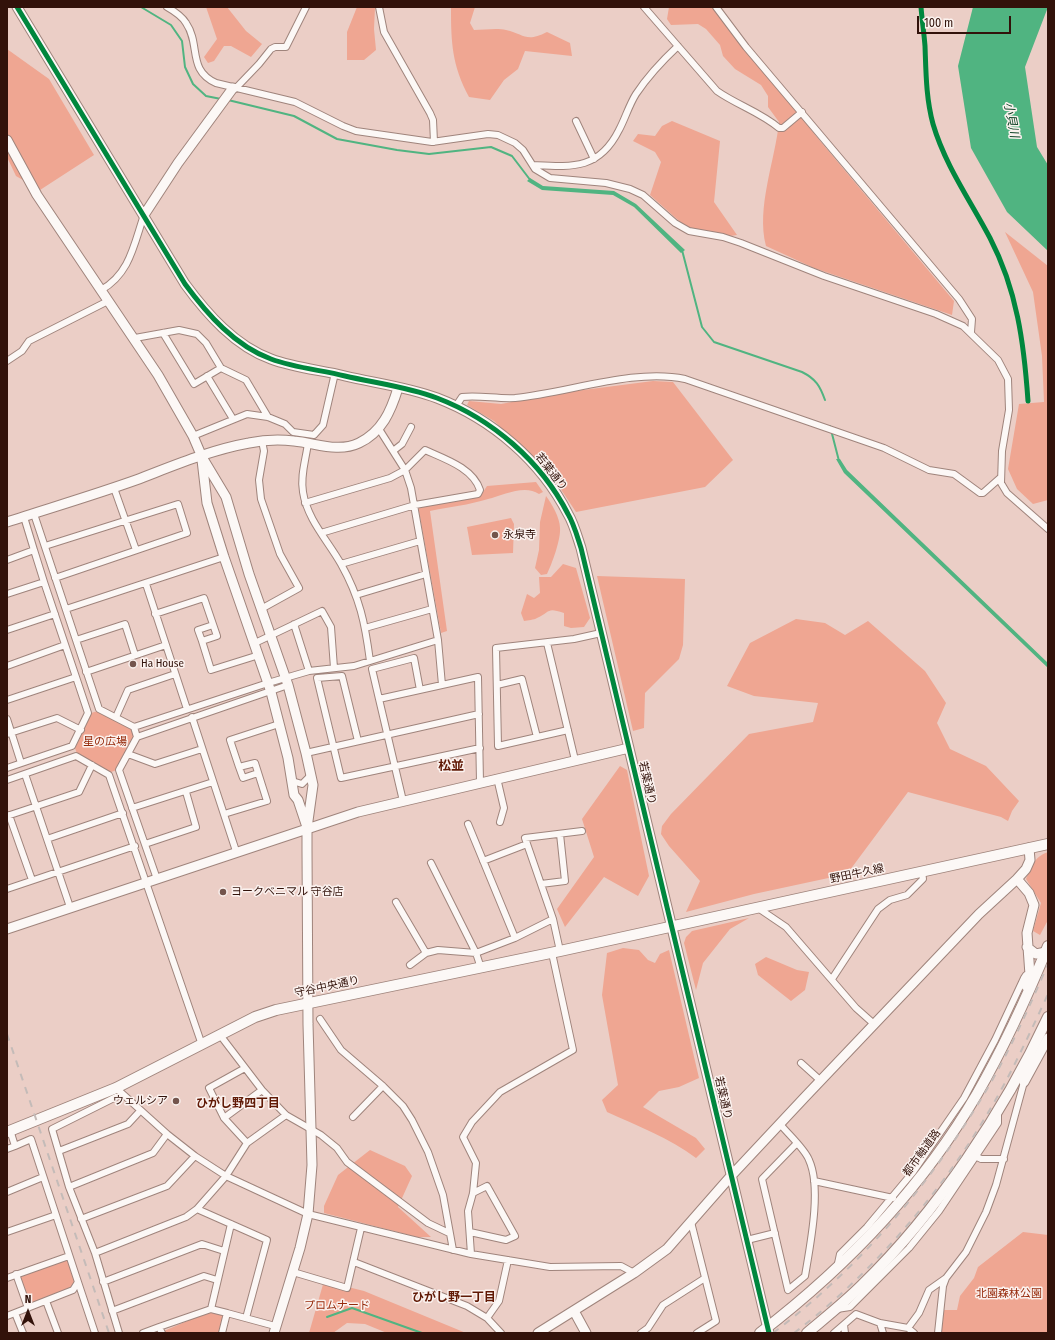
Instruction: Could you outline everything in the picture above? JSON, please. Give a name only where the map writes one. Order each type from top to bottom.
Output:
[{"type":"main road","name":"野田牛久線","points":[[672,927],[1048,844]]},
{"type":"main road","name":"守谷中央通り","points":[[9,1131],[119,1091],[220,1035],[255,1017],[276,1010],[672,927]]},
{"type":"main road","name":"都市軸道路","points":[[766,1331],[836,1269],[896,1208],[938,1153],[976,1095],[1008,1035],[1033,975],[1047,949]]},
{"type":"main road","points":[[807,1333],[862,1284],[919,1222],[974,1147],[998,1109],[1024,1065],[1048,1017]]},
{"type":"street","name":"若葉通り","points":[[17,7],[185,284],[200,305],[219,324],[245,345],[271,359],[398,388],[436,398],[456,406],[482,421],[509,440],[535,466],[556,492],[569,514],[581,548],[747,1240],[766,1331]]},
{"type":"street","points":[[167,7],[186,22],[190,30],[200,72],[207,80],[229,94],[295,102],[356,131],[434,142],[488,134],[498,135],[515,143],[523,150],[533,165],[541,173],[550,178],[606,183],[630,189],[643,195],[675,223],[689,231],[741,242],[824,276],[951,320],[964,326],[998,360],[1008,379],[1009,410],[1002,451],[1000,478],[1002,487],[1048,529]]},
{"type":"street","points":[[101,290],[113,284],[124,270],[144,215],[174,169],[229,94],[259,64],[271,49],[275,47],[286,47],[306,7]]},
{"type":"street","points":[[379,7],[384,32],[433,120],[434,142]]},
{"type":"street","points":[[644,7],[717,91],[765,116],[779,128],[783,128],[802,112]]},
{"type":"street","points":[[716,7],[746,47],[959,299],[972,319],[971,332]]},
{"type":"street","points":[[533,165],[562,167],[594,159],[602,154],[611,144],[636,95],[657,66],[678,46]]},
{"type":"street","points":[[576,121],[594,159]]},
{"type":"street","points":[[7,140],[36,195],[135,338],[193,436],[202,457],[226,497],[261,609],[287,681],[306,753],[310,776],[312,796],[307,828],[308,1004],[312,1165],[308,1214],[293,1272],[275,1330],[246,1318],[211,1309],[161,1330],[143,1333]]},
{"type":"street","points":[[7,361],[22,351],[29,341],[108,301]]},
{"type":"street","points":[[135,338],[179,330],[197,334],[206,343],[221,368],[246,380],[268,417]]},
{"type":"street","points":[[163,333],[194,384],[221,368]]},
{"type":"street","points":[[193,436],[247,414],[268,417],[285,424],[293,432],[314,435],[323,425],[335,373]]},
{"type":"street","points":[[207,376],[233,419]]},
{"type":"street","points":[[456,406],[462,397],[514,398],[640,377],[669,376],[685,379],[899,454],[929,470],[954,474],[980,493],[983,493],[1000,478]]},
{"type":"street","points":[[7,522],[114,488],[235,446],[262,441],[294,441],[332,447],[346,447],[363,440],[379,429],[393,406],[398,388]]},
{"type":"street","points":[[393,451],[402,444],[410,427]]},
{"type":"street","points":[[379,429],[404,470],[415,505],[438,640],[442,685]]},
{"type":"street","points":[[261,609],[298,588],[280,554],[261,499],[259,480],[264,451],[262,441]]},
{"type":"street","points":[[308,443],[302,490],[305,503],[321,533],[341,564],[356,594],[366,628],[370,661]]},
{"type":"street","points":[[305,503],[390,478],[404,470],[425,450],[452,462],[476,479],[480,490],[478,494],[415,505],[321,533]]},
{"type":"street","points":[[202,457],[207,503],[224,558],[255,643],[269,687],[279,724],[294,795],[298,800],[307,828]]},
{"type":"street","points":[[114,488],[136,550]]},
{"type":"street","points":[[45,546],[178,504],[187,533],[55,578]]},
{"type":"street","points":[[34,514],[99,708],[134,727],[187,709],[269,687],[310,671],[354,666],[438,640]]},
{"type":"street","points":[[7,768],[72,746],[88,713],[24,517]]},
{"type":"street","points":[[341,564],[420,541]]},
{"type":"street","points":[[7,560],[34,550]]},
{"type":"street","points":[[66,609],[224,558]]},
{"type":"street","points":[[356,594],[426,574]]},
{"type":"street","points":[[7,594],[44,582]]},
{"type":"street","points":[[146,584],[187,709]]},
{"type":"street","points":[[155,614],[204,598],[217,636],[202,641]]},
{"type":"street","points":[[366,628],[432,609]]},
{"type":"street","points":[[255,643],[322,611],[331,627],[334,668]]},
{"type":"street","points":[[7,630],[55,614]]},
{"type":"street","points":[[76,640],[125,624],[135,656]]},
{"type":"street","points":[[294,624],[310,671]]},
{"type":"street","points":[[213,625],[198,630],[211,670],[259,655]]},
{"type":"street","points":[[568,730],[498,746],[496,648],[574,639],[601,633]]},
{"type":"street","points":[[547,642],[575,760]]},
{"type":"street","points":[[7,666],[65,645]]},
{"type":"street","points":[[86,672],[166,646]]},
{"type":"street","points":[[403,801],[372,669],[414,658],[420,690]]},
{"type":"street","points":[[116,718],[128,690],[175,674]]},
{"type":"street","points":[[358,741],[342,676],[316,678],[341,778],[480,748]]},
{"type":"street","points":[[7,700],[76,677]]},
{"type":"street","points":[[379,699],[478,677],[480,782]]},
{"type":"street","points":[[497,685],[522,679],[537,737]]},
{"type":"street","points":[[157,879],[119,770],[137,737],[192,718],[287,681]]},
{"type":"street","points":[[306,753],[479,714]]},
{"type":"street","points":[[9,733],[57,718],[81,730]]},
{"type":"street","points":[[192,718],[236,851]]},
{"type":"street","points":[[7,719],[9,733],[21,763]]},
{"type":"street","points":[[258,773],[243,778],[230,740],[279,724]]},
{"type":"street","points":[[134,727],[137,737]]},
{"type":"street","points":[[7,929],[307,828],[403,801],[629,748]]},
{"type":"street","points":[[128,754],[155,764],[202,749]]},
{"type":"street","points":[[7,780],[76,756],[109,775],[135,846],[202,1045]]},
{"type":"street","points":[[224,814],[267,801],[254,763],[239,767]]},
{"type":"street","points":[[32,880],[8,815],[79,792],[92,765]]},
{"type":"street","points":[[25,774],[70,907]]},
{"type":"street","points":[[292,781],[302,784],[310,776]]},
{"type":"street","points":[[497,778],[504,808],[500,822]]},
{"type":"street","points":[[132,808],[186,792],[213,782]]},
{"type":"street","points":[[145,844],[196,827],[186,792]]},
{"type":"street","points":[[47,839],[123,813]]},
{"type":"street","points":[[468,824],[515,938]]},
{"type":"street","points":[[471,1254],[468,1211],[473,1193],[476,1163],[463,1137],[472,1122],[500,1092],[573,1050],[556,952],[553,918],[524,838],[582,831]]},
{"type":"street","points":[[541,884],[565,880],[560,834]]},
{"type":"street","points":[[483,860],[527,844]]},
{"type":"street","points":[[7,889],[135,846]]},
{"type":"street","points":[[538,1333],[634,1273],[667,1249],[731,1176],[874,1024],[979,914],[1026,869],[1030,860],[1029,848]]},
{"type":"street","points":[[431,863],[476,953],[481,968]]},
{"type":"street","points":[[832,979],[878,909],[890,900],[907,895],[923,879],[922,872]]},
{"type":"street","points":[[836,1269],[840,1254],[893,1198],[937,1139],[964,1098],[997,1037],[1024,978],[1026,975],[1033,975],[1027,947],[1027,933],[1034,905],[1029,894],[1016,879]]},
{"type":"street","points":[[396,902],[426,953]]},
{"type":"street","points":[[758,908],[786,927],[856,1008],[874,1024]]},
{"type":"street","points":[[410,965],[426,953],[438,950],[476,953],[515,938],[553,918]]},
{"type":"street","points":[[1027,947],[1039,955],[1047,949]]},
{"type":"street","points":[[320,1019],[341,1050],[383,1086],[403,1106],[412,1120],[428,1152],[443,1195],[453,1250]]},
{"type":"street","points":[[220,1035],[262,1090],[286,1115],[311,1128],[337,1148],[347,1162],[428,1223],[449,1233]]},
{"type":"street","points":[[997,1037],[1008,1035]]},
{"type":"street","points":[[908,1328],[919,1313],[928,1290],[946,1278],[966,1252],[974,1236],[996,1185],[1004,1160],[1019,1093],[1048,1038]]},
{"type":"street","points":[[801,1063],[821,1081]]},
{"type":"street","points":[[245,1068],[208,1088],[224,1118],[247,1143]]},
{"type":"street","points":[[353,1117],[383,1086]]},
{"type":"street","points":[[224,1118],[262,1090]]},
{"type":"street","points":[[119,1333],[95,1253],[69,1186],[52,1129],[119,1091],[166,1134],[195,1156],[226,1176],[308,1214],[471,1254],[539,1266],[568,1268],[621,1266],[634,1273]]},
{"type":"street","points":[[834,1310],[850,1307],[909,1248],[939,1211],[977,1157],[998,1124],[998,1109]]},
{"type":"street","points":[[59,1150],[128,1124],[140,1111]]},
{"type":"street","points":[[95,1253],[186,1217],[197,1209],[226,1176],[247,1143],[286,1115]]},
{"type":"street","points":[[780,1124],[809,1159],[814,1181],[811,1238],[805,1276],[788,1290],[762,1179],[796,1144]]},
{"type":"street","points":[[9,1131],[15,1146]]},
{"type":"street","points":[[69,1186],[153,1153],[166,1134]]},
{"type":"street","points":[[7,1149],[31,1139],[95,1333]]},
{"type":"street","points":[[82,1219],[168,1186],[195,1156]]},
{"type":"street","points":[[977,1157],[982,1159],[1004,1160]]},
{"type":"street","points":[[7,1192],[43,1177]]},
{"type":"street","points":[[814,1181],[893,1198]]},
{"type":"street","points":[[470,1232],[506,1240],[515,1236],[487,1186],[473,1193]]},
{"type":"street","points":[[197,1209],[267,1240],[246,1318]]},
{"type":"street","points":[[7,1232],[56,1215]]},
{"type":"street","points":[[691,1222],[716,1321],[697,1333]]},
{"type":"street","points":[[211,1309],[231,1224]]},
{"type":"street","points":[[293,1272],[347,1288],[361,1228]]},
{"type":"street","points":[[747,1240],[775,1233]]},
{"type":"street","points":[[103,1282],[202,1244],[224,1251]]},
{"type":"street","points":[[7,1278],[69,1256]]},
{"type":"street","points":[[487,1318],[499,1301],[508,1260]]},
{"type":"street","points":[[354,1262],[467,1306],[487,1318],[501,1333]]},
{"type":"street","points":[[16,1274],[28,1308]]},
{"type":"street","points":[[112,1311],[204,1276],[217,1280]]},
{"type":"street","points":[[641,1333],[648,1328],[663,1305],[705,1278]]},
{"type":"street","points":[[938,1333],[942,1294],[946,1278]]},
{"type":"street","points":[[7,1316],[73,1290],[78,1282]]},
{"type":"street","points":[[46,1301],[58,1333]]},
{"type":"street","points":[[574,1311],[586,1333]]},
{"type":"street","points":[[222,1333],[227,1313]]},
{"type":"street","points":[[15,1314],[23,1333]]},
{"type":"street","points":[[834,1333],[856,1314],[880,1323],[908,1328],[914,1333]]},
{"type":"street","points":[[880,1323],[883,1333]]},
{"type":"street","points":[[844,1325],[846,1333]]},
{"type":"green space","points":[[206,7],[227,7],[246,31],[262,44],[251,57],[231,46],[224,46],[214,61],[208,63],[204,57],[217,39]]},
{"type":"green space","points":[[357,7],[375,7],[374,29],[376,50],[364,60],[347,60],[347,32]]},
{"type":"green space","points":[[451,7],[475,7],[470,23],[474,30],[502,29],[525,37],[534,37],[547,32],[570,43],[572,56],[525,51],[518,69],[504,80],[490,100],[469,97],[459,74],[454,54],[451,32]]},
{"type":"green space","points":[[669,7],[712,7],[791,103],[816,136],[954,301],[952,315],[814,268],[766,246],[763,216],[767,184],[779,122],[768,107],[768,96],[761,85],[735,69],[723,56],[720,45],[706,29],[698,24],[671,25],[667,19]]},
{"type":"green space","points":[[7,49],[49,79],[94,155],[40,190],[16,176],[7,157]]},
{"type":"green space","points":[[672,121],[720,141],[714,202],[737,235],[730,236],[687,228],[650,195],[661,162],[655,152],[633,141],[638,134],[655,136],[662,126]]},
{"type":"green space","points":[[1005,232],[1048,266],[1048,500],[1033,504],[1017,489],[1008,469],[1019,404],[1044,402],[1042,356],[1033,292]]},
{"type":"green space","points":[[653,381],[673,382],[733,460],[705,487],[576,512],[552,476],[494,421],[467,405],[469,401],[501,404],[560,393]]},
{"type":"green space","points":[[536,482],[543,492],[539,494],[527,490],[514,491],[474,503],[430,511],[447,631],[441,633],[418,506],[481,495],[487,486]]},
{"type":"green space","points":[[546,496],[557,516],[560,524],[560,533],[556,551],[549,570],[547,574],[541,575],[535,568],[539,550],[540,522]]},
{"type":"green space","points":[[511,518],[514,524],[513,553],[472,555],[467,527]]},
{"type":"green space","points":[[563,564],[576,568],[590,618],[584,627],[571,628],[564,626],[564,613],[554,610],[549,611],[536,619],[524,621],[521,613],[527,594],[534,598],[540,593],[539,577],[551,577]]},
{"type":"green space","points":[[597,576],[685,579],[683,645],[679,659],[645,693],[644,728],[633,731]]},
{"type":"green space","points":[[796,619],[825,623],[845,635],[868,621],[925,671],[946,703],[937,723],[950,749],[986,766],[1019,801],[1012,811],[1008,821],[1001,817],[908,792],[847,874],[754,894],[686,912],[700,881],[669,846],[661,834],[662,826],[671,814],[749,734],[813,722],[818,703],[754,696],[727,686],[750,643]]},
{"type":"green space","name":"星の広場","points":[[98,711],[132,729],[134,737],[117,770],[111,772],[77,754],[75,748],[91,713]]},
{"type":"green space","points":[[620,766],[627,770],[649,876],[638,896],[604,877],[565,927],[557,909],[594,857],[582,819]]},
{"type":"green space","points":[[1048,852],[1048,920],[1040,935],[1033,931],[1041,903],[1026,879],[1036,859]]},
{"type":"green space","points":[[749,918],[730,929],[703,963],[696,990],[684,943],[686,937],[692,931]]},
{"type":"green space","points":[[623,948],[639,950],[648,960],[655,963],[660,954],[669,950],[699,1078],[679,1087],[659,1091],[643,1107],[696,1138],[705,1149],[696,1158],[664,1138],[607,1112],[602,1100],[618,1085],[602,995],[607,953]]},
{"type":"green space","points":[[766,957],[797,970],[809,972],[805,990],[791,1001],[758,975],[755,964]]},
{"type":"green space","points":[[370,1150],[405,1166],[412,1176],[398,1207],[431,1237],[417,1237],[324,1213],[324,1206],[338,1175]]},
{"type":"green space","name":"北園森林公園","points":[[1023,1232],[1048,1235],[1048,1333],[940,1333],[943,1310],[957,1310],[960,1296],[974,1278],[978,1267]]},
{"type":"green space","points":[[69,1256],[78,1282],[73,1290],[28,1308],[16,1274]]},
{"type":"green space","name":"プロムナード","points":[[324,1281],[364,1291],[466,1333],[387,1333],[365,1324],[347,1323],[333,1333],[309,1333]]},
{"type":"green space","points":[[208,1312],[225,1316],[221,1333],[164,1333],[164,1331]]},
{"type":"water","name":"小貝川","points":[[973,7],[1048,7],[1025,67],[1037,147],[1048,165],[1048,251],[1007,212],[971,148],[958,66]]},
{"type":"water","points":[[530,178],[543,186],[614,191],[636,204],[685,250],[681,253],[634,207],[613,195],[542,190],[527,181]]},
{"type":"water","points":[[836,459],[840,459],[847,470],[1048,663],[1048,668],[844,473]]},
{"type":"waterway","points":[[141,7],[171,25],[182,41],[185,67],[193,84],[206,96],[221,99]]},
{"type":"waterway","points":[[228,100],[294,116],[337,139],[397,150],[429,154],[491,147],[512,156],[531,181]]},
{"type":"waterway","points":[[682,250],[702,327],[714,342],[802,372],[811,377],[817,383],[825,400]]},
{"type":"waterway","points":[[830,426],[839,461]]},
{"type":"waterway","points":[[327,1317],[352,1308],[422,1333]]},
{"type":"railway","points":[[773,1333],[806,1307],[866,1250],[894,1219],[945,1154],[968,1120],[998,1070],[1028,1010],[1048,964]]},
{"type":"railway","points":[[794,1333],[821,1312],[873,1262],[922,1208],[944,1179],[965,1150],[1001,1090],[1048,994]]},
{"type":"railway","points":[[7,1034],[109,1333]]},
{"type":"cycle path","points":[[17,7],[185,284],[203,307],[223,328],[245,346],[271,359],[299,367],[415,391],[437,398],[457,407],[496,430],[513,444],[544,476],[568,514],[574,526],[581,548],[769,1333]]},
{"type":"cycle path","points":[[921,7],[926,76],[933,124],[944,154],[990,238],[1007,277],[1018,317],[1028,401]]},
{"type":"place","name":"永泉寺","points":[[495,535]]},
{"type":"place","name":"Ha House","points":[[133,664]]},
{"type":"place","name":"ヨークベニマル 守谷店","points":[[223,892]]},
{"type":"place","name":"ウェルシア","points":[[176,1101]]},
{"type":"district","name":"松並","points":[[451,766]]},
{"type":"district","name":"ひがし野四丁目","points":[[238,1104]]},
{"type":"district","name":"ひがし野一丁目","points":[[454,1298]]}]
